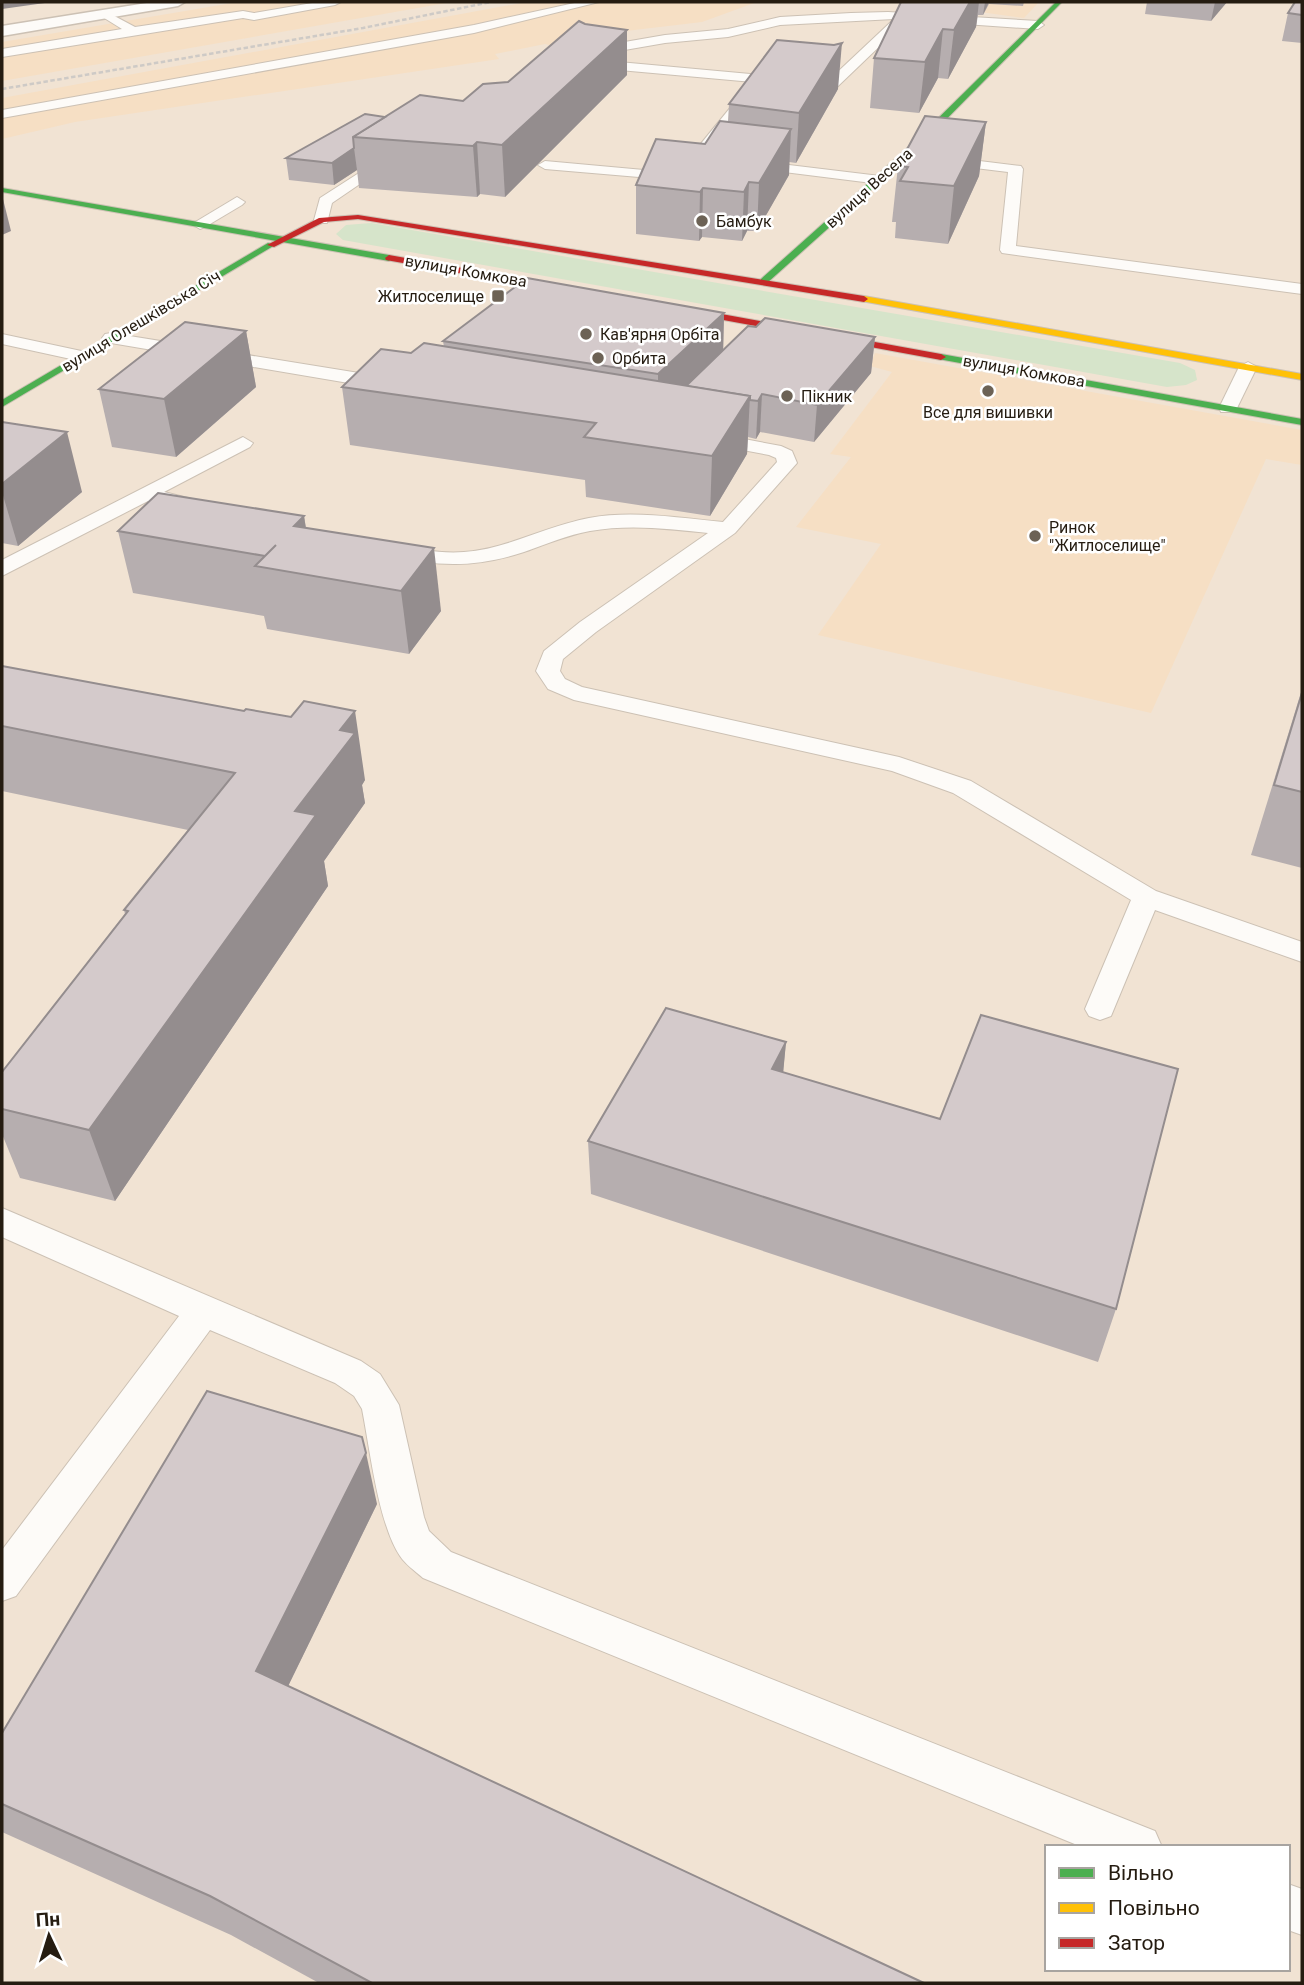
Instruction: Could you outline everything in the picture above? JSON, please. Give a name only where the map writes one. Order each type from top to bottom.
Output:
[{"type":"street","points":[[2,31],[178,2]]},
{"type":"street","name":"вулиця Весела","points":[[764,281],[880,180],[1059,2]]},
{"type":"street","name":"вулиця Комкова","points":[[2,190],[592,293]]},
{"type":"street","name":"вулиця Комкова","points":[[322,220],[376,219],[764,281],[1302,377]]},
{"type":"street","name":"вулиця Олешківська Січ","points":[[2,404],[281,239],[322,220]]},
{"type":"street","name":"вулиця Комкова","points":[[660,306],[1302,422]]},
{"type":"lane","points":[[2,53],[243,14],[254,17],[335,2]]},
{"type":"lane","points":[[2,114],[474,29],[593,2]]},
{"type":"lane","points":[[105,14],[133,31]]},
{"type":"lane","points":[[904,16],[831,85],[567,59],[666,39],[728,33],[791,20],[904,16],[1038,25]]},
{"type":"lane","points":[[545,165],[681,178],[704,158],[735,111]]},
{"type":"lane","points":[[322,220],[325,201],[402,149]]},
{"type":"lane","points":[[905,156],[1016,169],[1009,250],[1302,289]]},
{"type":"lane","points":[[737,162],[880,180]]},
{"type":"lane","points":[[200,224],[237,202]]},
{"type":"lane","points":[[749,344],[769,326]]},
{"type":"lane","points":[[111,338],[415,388]]},
{"type":"lane","points":[[2,339],[80,356]]},
{"type":"lane","points":[[1228,408],[1248,367]]},
{"type":"lane","points":[[688,434],[774,450],[785,455],[788,463],[728,529],[588,627],[552,656],[548,671],[556,684],[574,693],[899,765],[962,787],[1146,897],[1302,952]]},
{"type":"lane","points":[[2,569],[243,443]]},
{"type":"lane","points":[[145,494],[212,509]]},
{"type":"lane","points":[[374,546],[428,558],[464,559],[500,552],[581,526],[606,521],[728,529]]},
{"type":"lane","points":[[1100,1009],[1146,897]]},
{"type":"lane","points":[[2,1222],[348,1372],[367,1385],[380,1405],[407,1526],[414,1543],[437,1564],[1134,1845]]},
{"type":"lane","points":[[2,1582],[203,1311]]},
{"type":"shaded area","points":[[238,2],[452,2],[2,81],[2,42]]},
{"type":"shaded area","points":[[527,2],[757,2],[702,22],[609,33],[558,47],[545,44],[495,54],[499,59],[75,122],[2,139],[2,98]]},
{"type":"shaded area","points":[[908,2],[1039,2],[1024,18]]},
{"type":"shaded area","name":"Ринок \"Житлоселище\"","points":[[875,353],[1302,430],[1302,465],[1266,459],[1151,713],[818,635],[881,544],[796,527],[851,457],[830,454],[892,372],[870,366]]},
{"type":"green space","points":[[371,223],[1180,363],[1195,370],[1197,380],[1186,385],[1167,387],[343,240],[336,234],[346,225]]},
{"type":"building","points":[[901,2],[970,2],[954,30],[943,29],[925,62],[874,58]]},
{"type":"building","points":[[1295,2],[1302,2],[1302,15],[1288,13]]},
{"type":"building","points":[[579,21],[627,30],[502,145],[477,142],[473,146],[353,137],[420,95],[463,101],[483,84],[508,82]]},
{"type":"building","points":[[777,40],[834,45],[842,43],[799,113],[729,104]]},
{"type":"building","points":[[365,114],[385,117],[353,137],[354,148],[332,163],[286,158]]},
{"type":"building","points":[[925,116],[986,122],[954,186],[900,181],[908,167],[898,166]]},
{"type":"building","points":[[720,121],[791,129],[759,183],[749,182],[744,192],[703,188],[700,192],[636,185],[656,139],[705,144]]},
{"type":"building","points":[[527,278],[724,313],[658,374],[443,341]]},
{"type":"building","points":[[765,318],[875,337],[817,405],[762,394],[758,401],[750,400],[750,396],[686,386],[748,326],[756,327]]},
{"type":"building","points":[[185,322],[246,331],[164,399],[99,389]]},
{"type":"building","points":[[424,343],[750,396],[712,456],[584,437],[596,423],[342,387],[381,349],[411,353]]},
{"type":"building","points":[[2,422],[67,432],[2,484]]},
{"type":"building","points":[[158,493],[304,516],[294,526],[434,548],[401,591],[255,566],[265,556],[118,531]]},
{"type":"building","points":[[2,666],[244,711],[246,709],[291,717],[304,701],[355,711],[340,730],[355,733],[295,811],[316,815],[89,1130],[2,1109],[2,1072],[128,911],[124,910],[235,773],[2,726]]},
{"type":"building","points":[[1302,693],[1302,792],[1274,785]]},
{"type":"building","points":[[666,1008],[786,1042],[772,1069],[940,1119],[981,1015],[1178,1069],[1116,1309],[588,1141]]},
{"type":"building","points":[[207,1391],[362,1437],[366,1453],[256,1671],[924,1983],[372,1983],[210,1896],[2,1804],[2,1733]]},
{"type":"railway","points":[[2,89],[363,28],[491,2]]},
{"type":"traffic: fast","points":[[764,281],[916,145],[1059,2]]},
{"type":"traffic: fast","points":[[2,190],[389,258]]},
{"type":"traffic: fast","points":[[2,404],[271,245]]},
{"type":"traffic: fast","points":[[941,357],[1302,422]]},
{"type":"traffic: slow","points":[[864,299],[1302,377]]},
{"type":"traffic: jam","points":[[271,245],[322,220],[358,217],[864,299]]},
{"type":"traffic: jam","points":[[389,258],[575,291]]},
{"type":"traffic: jam","points":[[672,308],[941,357]]},
{"type":"place","name":"Бамбук","points":[[702,221]]},
{"type":"place","name":"Житлоселище","points":[[498,296]]},
{"type":"place","name":"Кав'ярня Орбіта","points":[[586,334]]},
{"type":"place","name":"Орбита","points":[[598,358]]},
{"type":"place","name":"Все для вишивки","points":[[988,391]]},
{"type":"place","name":"Пікник","points":[[787,396]]},
{"type":"place","name":"Ринок \"Житлоселище\"","points":[[1035,536]]}]
